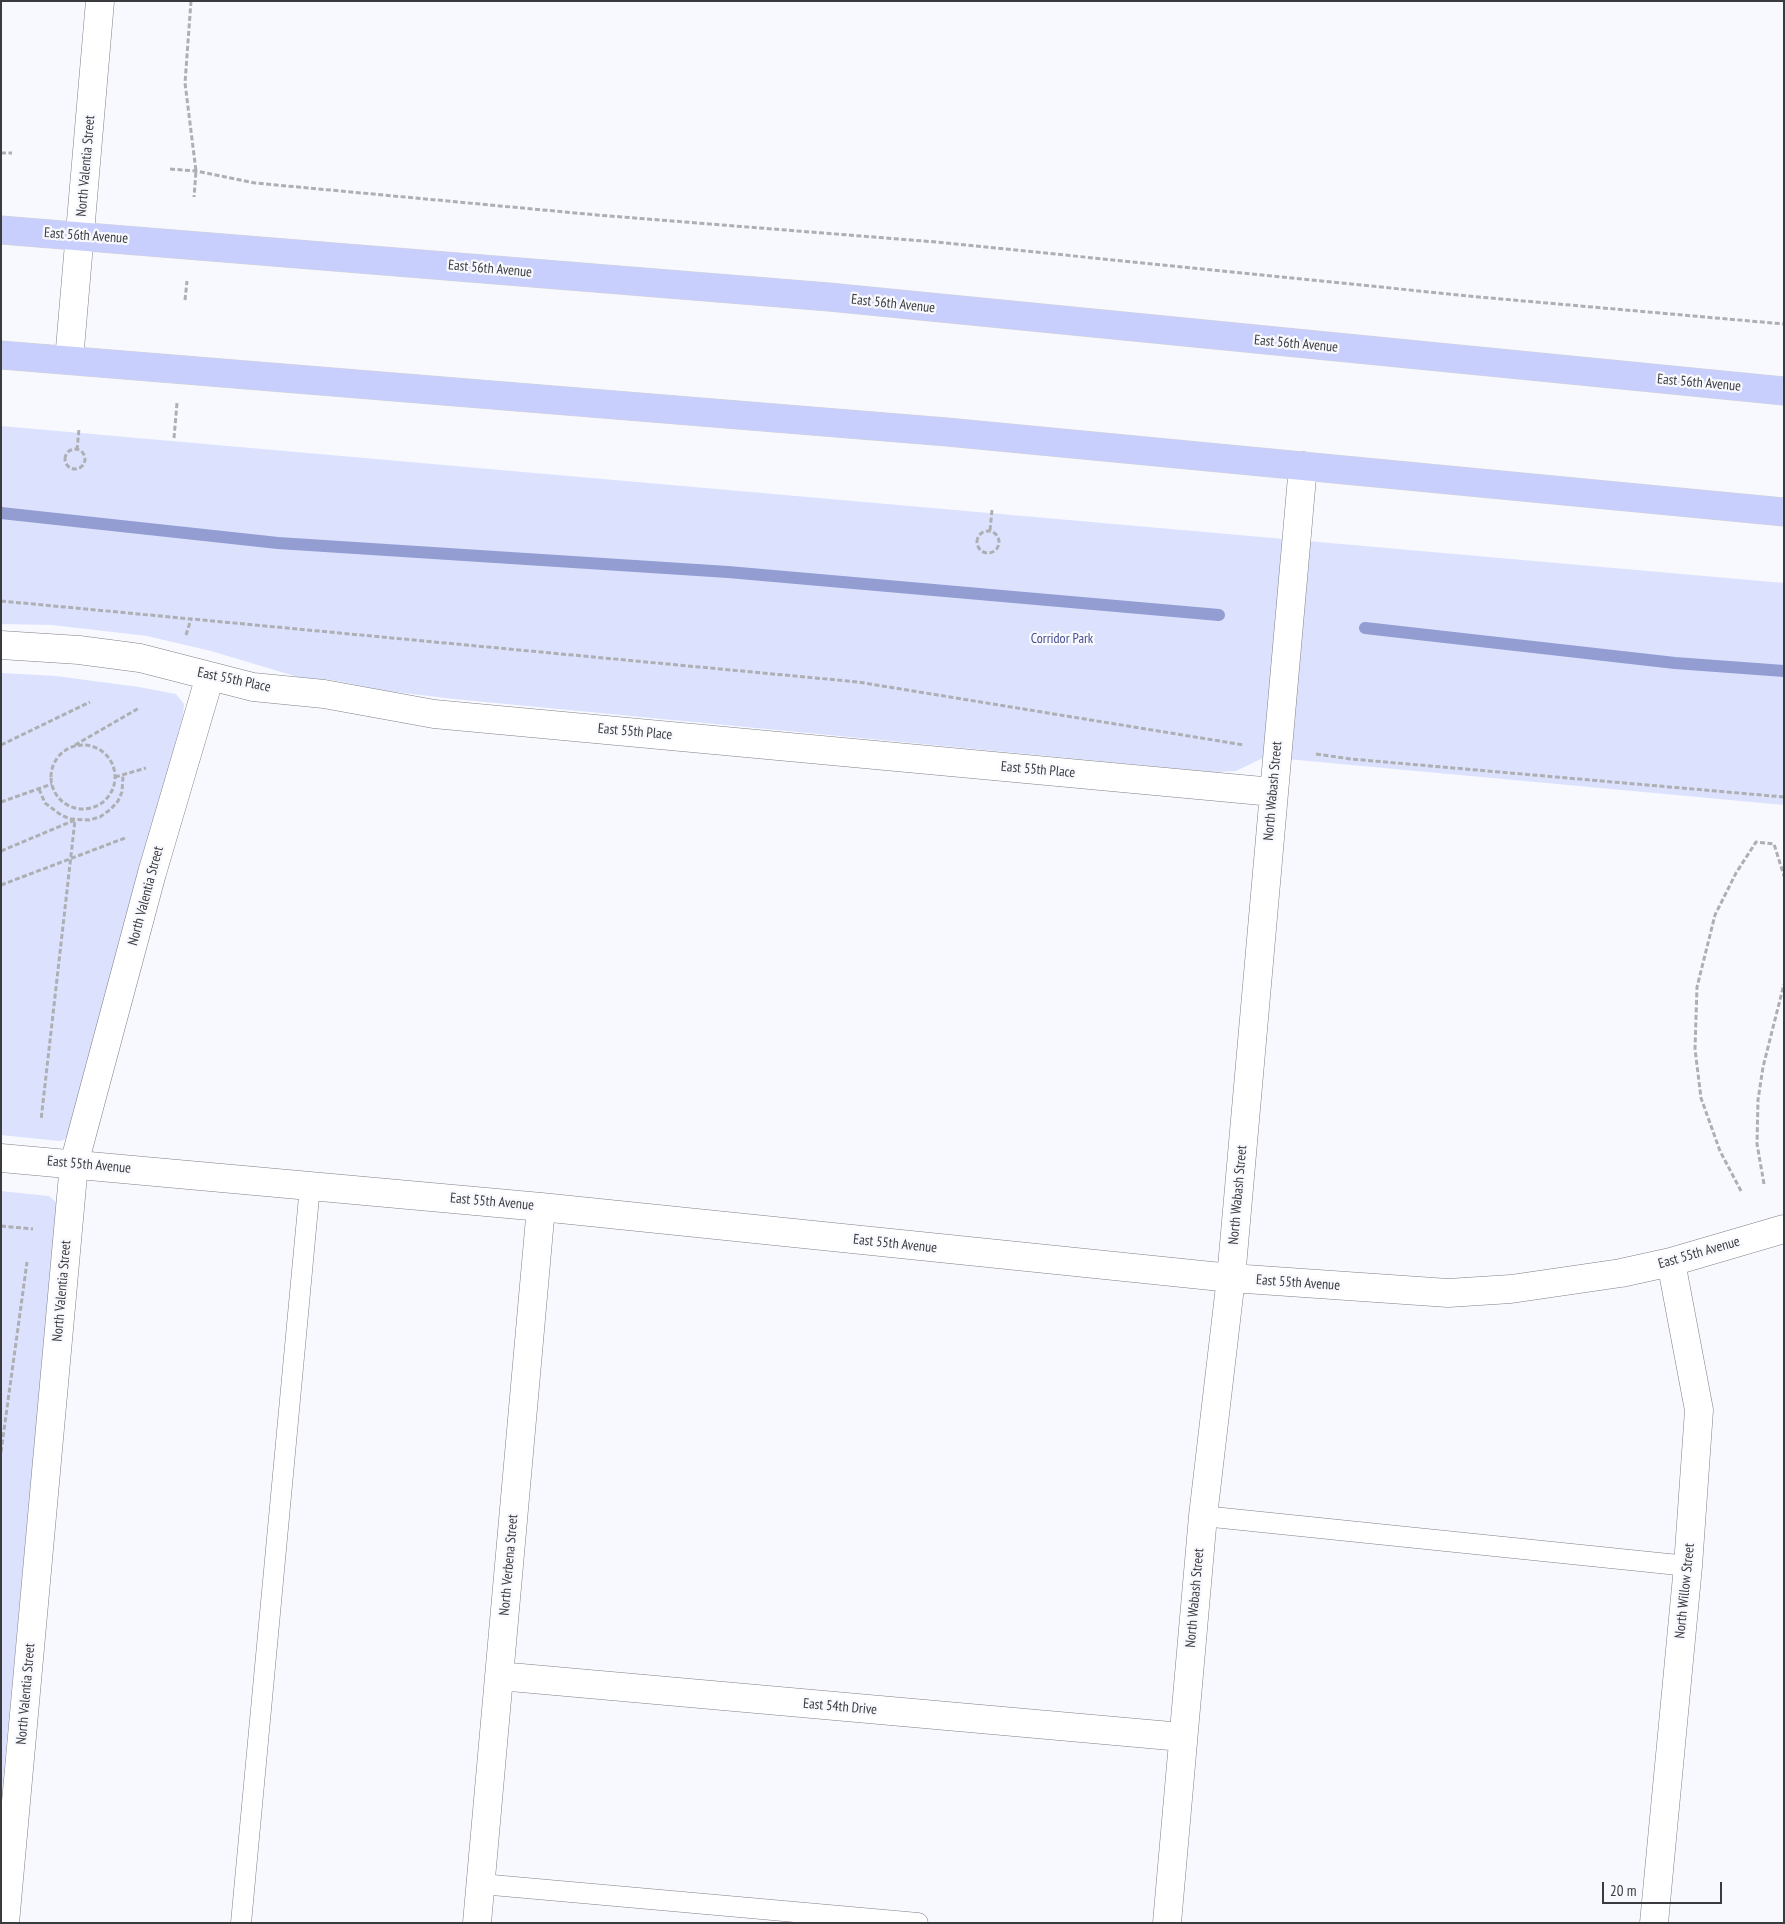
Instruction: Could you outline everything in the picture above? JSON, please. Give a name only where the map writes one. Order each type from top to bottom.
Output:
[{"type":"main road","name":"East 56th Avenue","points":[[1,230],[829,297],[1784,391]]},
{"type":"main road","points":[[1,355],[685,410],[1784,512]]},
{"type":"street","name":"North Valentia Street","points":[[69,360],[100,1]]},
{"type":"street","name":"North Wabash Street","points":[[1167,1923],[1203,1516],[1231,1278],[1303,466]]},
{"type":"street","name":"East 55th Place","points":[[1,646],[80,650],[140,658],[253,687],[324,694],[434,714],[1273,792]]},
{"type":"street","name":"North Valentia Street","points":[[5,1923],[74,1164],[152,873],[210,676]]},
{"type":"street","name":"East 55th Avenue","points":[[1,1158],[541,1207],[1231,1278],[1402,1291],[1477,1292],[1620,1273],[1671,1262],[1784,1229]]},
{"type":"street","name":"North Verbena Street","points":[[477,1923],[541,1207]]},
{"type":"street","name":"North Willow Street","points":[[1654,1923],[1688,1566],[1699,1410],[1671,1262]]},
{"type":"street","name":"East 54th Drive","points":[[499,1676],[1182,1737]]},
{"type":"lane","points":[[241,1923],[310,1186]]},
{"type":"lane","points":[[1203,1516],[1688,1566]]},
{"type":"lane","points":[[481,1884],[918,1923]]},
{"type":"path","points":[[191,1],[185,83],[196,171],[194,197]]},
{"type":"path","points":[[1,153],[12,154]]},
{"type":"path","points":[[170,169],[196,171],[255,184],[597,215],[936,242],[1479,297],[1784,324]]},
{"type":"path","points":[[185,300],[187,281]]},
{"type":"path","points":[[174,438],[177,403]]},
{"type":"path","points":[[77,450],[79,429]]},
{"type":"path","points":[[77,450],[84,456],[85,462],[78,469],[72,469],[67,464],[65,458],[68,452],[77,450]]},
{"type":"path","points":[[990,530],[992,510]]},
{"type":"path","points":[[990,530],[997,534],[1000,541],[998,548],[988,554],[978,548],[976,541],[980,534],[990,530]]},
{"type":"path","points":[[1,601],[858,682],[1252,746]]},
{"type":"path","points":[[184,642],[191,619]]},
{"type":"path","points":[[1,745],[90,702]]},
{"type":"path","points":[[73,746],[93,746],[102,751],[111,762],[115,777],[108,797],[100,804],[90,808],[79,809],[68,805],[60,799],[52,784],[52,768],[57,758],[73,746],[139,708]]},
{"type":"path","points":[[1316,754],[1351,759],[1784,797]]},
{"type":"path","points":[[115,777],[154,766]]},
{"type":"path","points":[[1,851],[75,820],[95,818],[111,809],[122,792],[123,774]]},
{"type":"path","points":[[1,802],[52,784]]},
{"type":"path","points":[[39,789],[45,803],[52,810],[75,820]]},
{"type":"path","points":[[41,1120],[75,820]]},
{"type":"path","points":[[1,885],[129,837]]},
{"type":"path","points":[[1741,1191],[1720,1151],[1701,1098],[1695,1049],[1697,987],[1700,968],[1715,915],[1728,888],[1756,842],[1774,844],[1784,876]]},
{"type":"path","points":[[1764,1184],[1756,1144],[1758,1100],[1763,1067],[1784,984]]},
{"type":"path","points":[[30,1239],[33,1222]]},
{"type":"path","points":[[1,1226],[41,1230]]},
{"type":"path","points":[[1,1452],[28,1258]]},
{"type":"green space","name":"Corridor Park","points":[[1,426],[1784,583],[1784,805],[1265,757],[1236,771],[1214,772],[454,699],[387,691],[332,680],[298,677],[211,651],[147,636],[52,625],[1,624]]},
{"type":"green space","points":[[1,673],[56,676],[139,687],[176,694],[184,704],[183,715],[70,1132],[64,1140],[59,1141],[1,1135]]},
{"type":"green space","points":[[1,1191],[49,1196],[56,1202],[57,1207],[1,1803]]},
{"type":"waterway","points":[[1,513],[278,543],[728,572],[1219,615]]},
{"type":"waterway","points":[[1365,628],[1675,663],[1784,671]]}]
